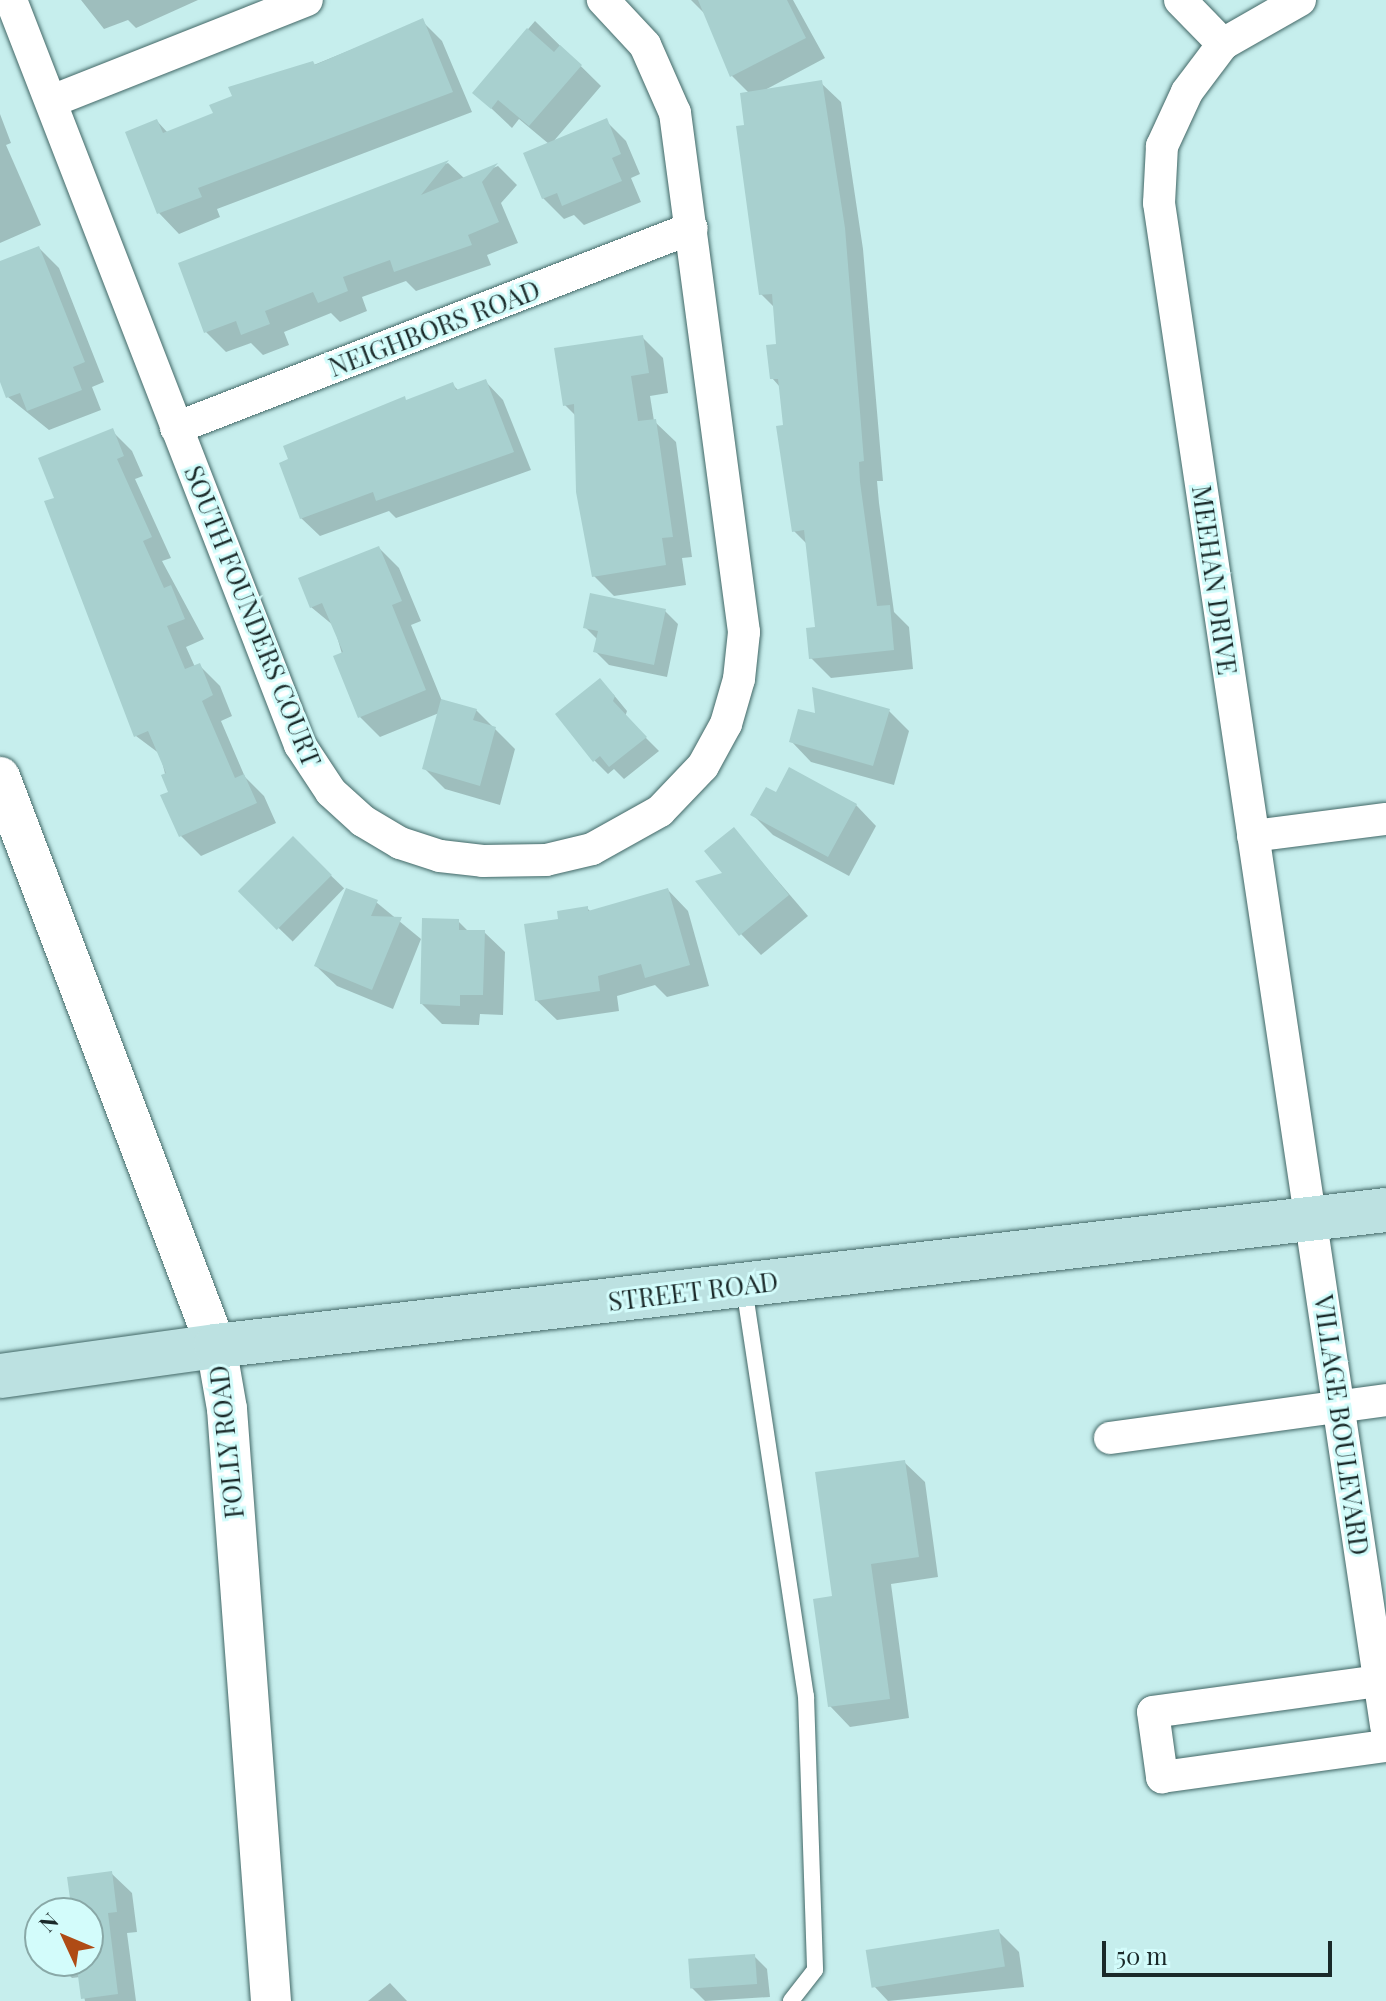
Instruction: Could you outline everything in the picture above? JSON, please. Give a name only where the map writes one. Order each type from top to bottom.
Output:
[{"type":"main road","name":"STREET ROAD","points":[[0,1376],[216,1346],[1386,1210]]},
{"type":"street","name":"SOUTH FOUNDERS COURT","points":[[11,0],[300,745],[331,792],[363,821],[400,843],[440,856],[546,860],[592,849],[634,828],[683,790],[726,724],[739,679],[744,632],[675,113],[660,71],[627,22],[603,0]]},
{"type":"street","points":[[52,101],[307,0]]},
{"type":"street","points":[[1180,0],[1223,44]]},
{"type":"street","name":"MEEHAN DRIVE","points":[[1300,0],[1223,44],[1187,92],[1162,146],[1159,203],[1312,1220]]},
{"type":"street","name":"NEIGHBORS ROAD","points":[[176,428],[692,228]]},
{"type":"street","name":"FOLLY ROAD","points":[[0,777],[216,1346],[227,1409],[271,2001]]},
{"type":"street","points":[[1253,836],[1386,819]]},
{"type":"street","name":"VILLAGE BOULEVARD","points":[[1312,1220],[1383,1681],[1386,1726]]},
{"type":"street","points":[[1110,1438],[1386,1400]]},
{"type":"street","points":[[1383,1681],[1153,1712],[1162,1777],[1386,1746]]},
{"type":"lane","points":[[744,1285],[806,1696],[815,1970],[791,2001]]},
{"type":"building","points":[[698,0],[787,0],[806,38],[730,77]]},
{"type":"building","points":[[423,18],[453,92],[198,188],[202,197],[157,214],[125,132],[157,119],[163,133],[213,113],[209,105],[232,96],[228,87],[313,61],[315,65]]},
{"type":"building","points":[[527,28],[554,52],[560,45],[582,65],[529,126],[498,100],[491,109],[472,93]]},
{"type":"building","points":[[822,80],[845,228],[864,461],[859,462],[860,482],[877,606],[890,605],[894,650],[809,659],[806,628],[815,627],[804,530],[792,532],[776,426],[783,425],[778,379],[770,379],[766,345],[776,344],[772,294],[759,295],[736,126],[744,125],[740,93]]},
{"type":"building","points":[[607,118],[621,154],[612,158],[622,181],[562,206],[557,193],[542,199],[523,153]]},
{"type":"building","points":[[449,160],[421,195],[498,163],[482,182],[499,222],[468,235],[472,245],[394,272],[390,260],[343,277],[348,291],[318,303],[313,292],[265,311],[270,324],[241,335],[236,321],[204,333],[178,263]]},
{"type":"building","points":[[39,246],[85,362],[73,367],[82,390],[27,411],[20,393],[6,398],[0,382],[0,261]]},
{"type":"building","points":[[643,335],[649,373],[631,376],[638,421],[656,419],[673,537],[662,538],[666,565],[592,577],[576,492],[574,404],[563,406],[554,348]]},
{"type":"building","points":[[486,379],[514,452],[376,501],[373,492],[300,519],[279,463],[288,459],[283,446],[405,396],[406,400],[453,382],[456,390]]},
{"type":"building","points":[[113,428],[124,456],[117,459],[152,537],[143,541],[164,588],[171,585],[185,619],[167,626],[185,669],[200,663],[213,695],[202,701],[235,778],[244,774],[257,803],[179,837],[160,795],[168,792],[161,775],[166,773],[148,731],[134,737],[44,501],[54,498],[38,458]]},
{"type":"building","points":[[379,546],[402,601],[392,605],[426,690],[358,718],[333,656],[343,652],[322,603],[310,608],[298,578]]},
{"type":"building","points":[[590,593],[666,609],[654,665],[593,652],[598,631],[583,628]]},
{"type":"building","points":[[600,678],[615,696],[613,701],[647,737],[609,767],[600,756],[593,762],[555,714]]},
{"type":"building","points":[[812,687],[890,709],[873,766],[789,742],[798,709],[815,713]]},
{"type":"building","points":[[441,699],[477,709],[473,720],[496,727],[480,786],[422,769]]},
{"type":"building","points":[[789,767],[857,804],[828,857],[750,815],[766,787],[776,792]]},
{"type":"building","points":[[734,827],[789,895],[739,936],[695,881],[722,873],[704,851]]},
{"type":"building","points":[[293,836],[332,875],[277,930],[238,891]]},
{"type":"building","points":[[346,888],[378,900],[371,916],[402,917],[372,990],[314,966]]},
{"type":"building","points":[[668,888],[690,965],[645,978],[641,964],[598,976],[600,991],[535,1001],[524,924],[558,919],[557,911],[588,906],[588,911]]},
{"type":"building","points":[[422,918],[459,919],[459,930],[485,930],[483,995],[460,995],[460,1006],[420,1004]]},
{"type":"building","points":[[905,1460],[919,1557],[871,1564],[890,1699],[828,1707],[813,1599],[832,1596],[815,1472]]},
{"type":"building","points":[[112,1871],[117,1912],[108,1913],[118,1994],[81,1999],[78,1977],[104,1977],[104,1897],[70,1897],[67,1877]]},
{"type":"building","points":[[999,1929],[1005,1967],[872,1988],[866,1950]]},
{"type":"building","points":[[755,1954],[757,1984],[690,1989],[688,1959]]}]
